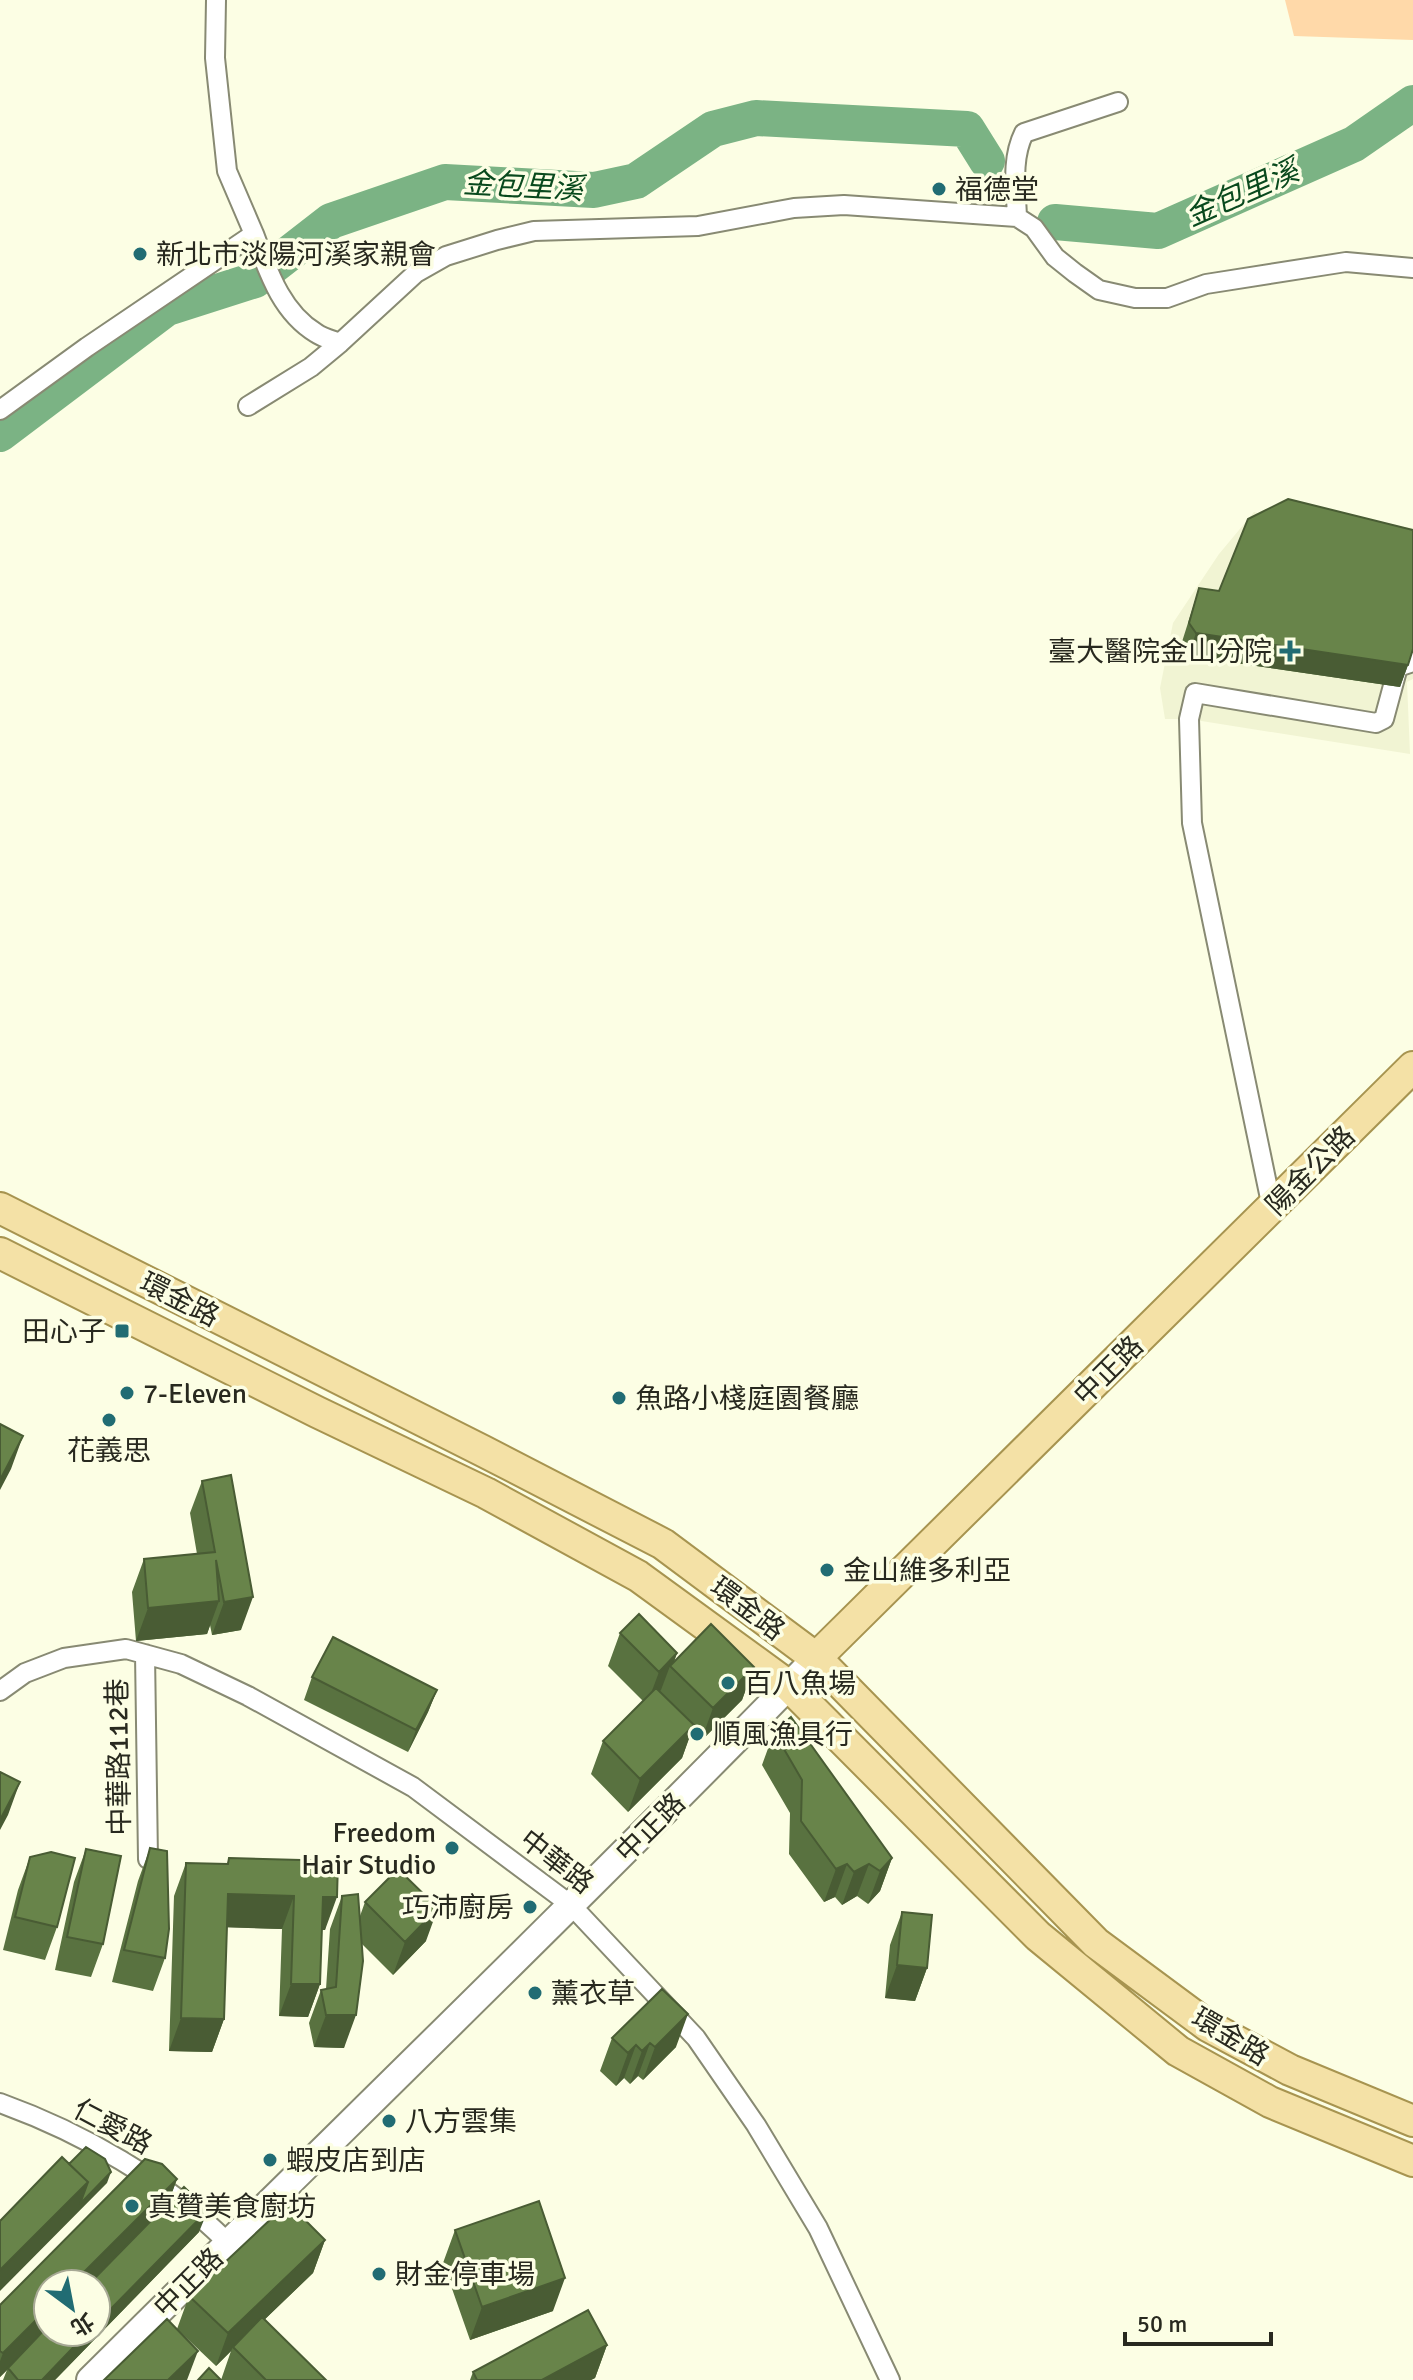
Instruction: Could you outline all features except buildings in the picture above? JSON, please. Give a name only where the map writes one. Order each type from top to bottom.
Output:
[{"type":"main road","name":"陽金公路","points":[[1207,1272],[1413,1067]]},
{"type":"main road","name":"環金路","points":[[0,1208],[663,1544],[816,1658],[1096,1943],[1208,2026],[1290,2070],[1413,2121]]},
{"type":"main road","name":"環金路","points":[[0,1253],[486,1493],[638,1576],[789,1686],[1038,1936],[1178,2051],[1270,2102],[1413,2161]]},
{"type":"main road","name":"中正路","points":[[816,1658],[1207,1272]]},
{"type":"street","points":[[216,0],[215,58],[227,171],[264,262],[288,309],[315,333],[340,343]]},
{"type":"street","points":[[1017,217],[1015,163],[1024,133],[1118,102]]},
{"type":"street","points":[[248,406],[311,367],[416,273],[446,256],[534,231],[698,226],[794,208],[844,205],[1017,217],[1034,228],[1055,257],[1099,290],[1135,298],[1167,298],[1206,284],[1346,262],[1413,268]]},
{"type":"street","points":[[0,410],[254,234]]},
{"type":"street","points":[[1272,1208],[1192,823],[1189,719],[1195,693],[1376,723],[1384,719],[1398,667],[1413,662]]},
{"type":"street","name":"中華路","points":[[0,1691],[25,1673],[64,1658],[126,1649],[181,1664],[230,1687],[413,1787],[571,1905],[696,2038],[756,2125],[818,2228],[890,2380]]},
{"type":"street","name":"中華路112巷","points":[[145,1654],[148,1859]]},
{"type":"street","name":"中正路","points":[[90,2380],[816,1658]]},
{"type":"street","name":"仁愛路","points":[[0,2103],[33,2115],[200,2215],[227,2242]]},
{"type":"shaded area","points":[[1285,0],[1413,0],[1413,40],[1294,36]]},
{"type":"shaded area","name":"臺大醫院金山分院","points":[[1254,512],[1365,541],[1366,524],[1413,528],[1413,679],[1407,682],[1410,754],[1189,719],[1165,719],[1160,688],[1173,623],[1219,554]]},
{"type":"waterway","name":"金包里溪","points":[[1055,222],[1158,231],[1354,144],[1413,103]]},
{"type":"waterway","name":"金包里溪","points":[[0,434],[167,308],[255,280],[331,221],[445,182],[594,190],[636,181],[713,129],[756,118],[967,129],[987,161]]},
{"type":"place","name":"福德堂","points":[[939,189]]},
{"type":"place","name":"新北市淡陽河溪家親會","points":[[140,254]]},
{"type":"place","name":"臺大醫院金山分院","points":[[1290,651]]},
{"type":"place","name":"田心子","points":[[122,1331]]},
{"type":"place","name":"7-Eleven","points":[[127,1393]]},
{"type":"place","name":"魚路小棧庭園餐廳","points":[[619,1398]]},
{"type":"place","name":"花義思","points":[[109,1420]]},
{"type":"place","name":"金山維多利亞","points":[[827,1570]]},
{"type":"place","name":"百八魚場","points":[[728,1683]]},
{"type":"place","name":"順風漁具行","points":[[697,1734]]},
{"type":"place","name":"Freedom Hair Studio","points":[[452,1848]]},
{"type":"place","name":"巧沛廚房","points":[[530,1907]]},
{"type":"place","name":"薰衣草","points":[[535,1993]]},
{"type":"place","name":"八方雲集","points":[[389,2121]]},
{"type":"place","name":"蝦皮店到店","points":[[270,2160]]},
{"type":"place","name":"真贊美食廚坊","points":[[132,2206]]},
{"type":"place","name":"財金停車場","points":[[379,2274]]}]
